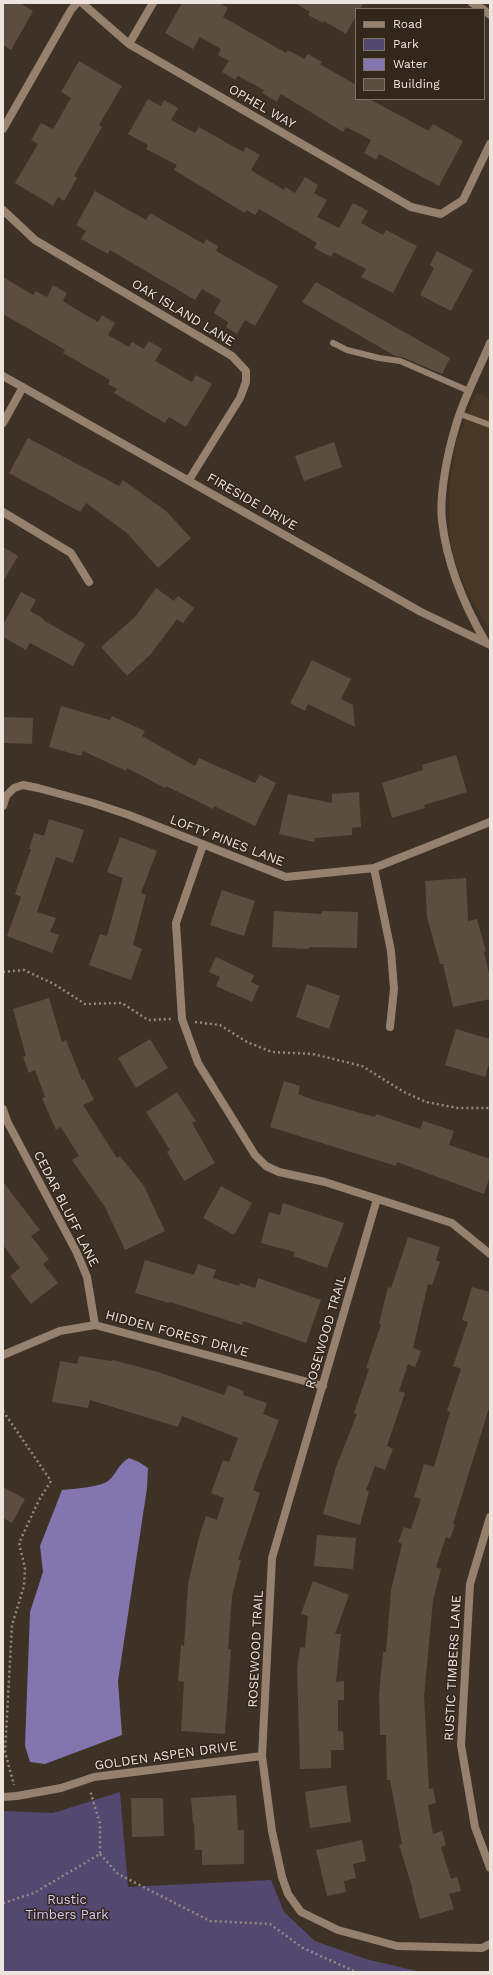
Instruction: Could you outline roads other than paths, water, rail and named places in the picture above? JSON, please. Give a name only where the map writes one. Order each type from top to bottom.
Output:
[{"type":"street","points":[[3,129],[71,10],[77,3]]},
{"type":"street","name":"OPHEL WAY","points":[[82,3],[129,44],[411,207],[441,214],[463,200],[490,144]]},
{"type":"street","points":[[129,44],[153,3]]},
{"type":"street","name":"OAK ISLAND LANE","points":[[3,210],[35,240],[232,356],[246,371],[246,382],[240,398],[189,480]]},
{"type":"street","points":[[487,643],[469,613],[453,571],[442,521],[442,489],[456,424],[490,343]]},
{"type":"street","name":"FIRESIDE DRIVE","points":[[3,376],[421,612],[487,643]]},
{"type":"street","points":[[3,423],[23,388]]},
{"type":"street","points":[[3,512],[71,552],[90,582]]},
{"type":"street","name":"LOFTY PINES LANE","points":[[3,806],[6,796],[14,788],[23,785],[38,788],[93,803],[129,815],[286,877],[374,868],[490,822]]},
{"type":"street","points":[[203,845],[176,923],[182,1019],[198,1063],[255,1155],[266,1166],[279,1172],[325,1182],[452,1223],[490,1254]]},
{"type":"street","points":[[374,868],[391,951],[394,989],[390,1027]]},
{"type":"street","name":"CEDAR BLUFF LANE","points":[[3,1109],[7,1121],[77,1253],[87,1277],[95,1325]]},
{"type":"street","name":"ROSEWOOD TRAIL","points":[[377,1199],[272,1558],[262,1756],[272,1831],[282,1877],[288,1894],[302,1912],[338,1930],[397,1946],[482,1948],[490,1944]]},
{"type":"street","name":"HIDDEN FOREST DRIVE","points":[[3,1355],[60,1331],[95,1325],[323,1386]]},
{"type":"street","name":"RUSTIC TIMBERS LANE","points":[[490,1517],[470,1584],[461,1745],[475,1827],[490,1868]]},
{"type":"street","name":"GOLDEN ASPEN DRIVE","points":[[3,1797],[61,1788],[94,1777],[262,1756]]},
{"type":"lane","points":[[333,343],[347,350],[379,358],[400,361],[469,391]]},
{"type":"lane","points":[[460,414],[490,425]]},
{"type":"water","points":[[129,1458],[148,1468],[147,1488],[118,1681],[122,1735],[45,1764],[30,1762],[25,1746],[30,1612],[43,1572],[40,1546],[62,1490],[104,1483],[111,1478]]},
{"type":"park label","name":"Rustic Timbers Park","points":[[67,1908]]}]
